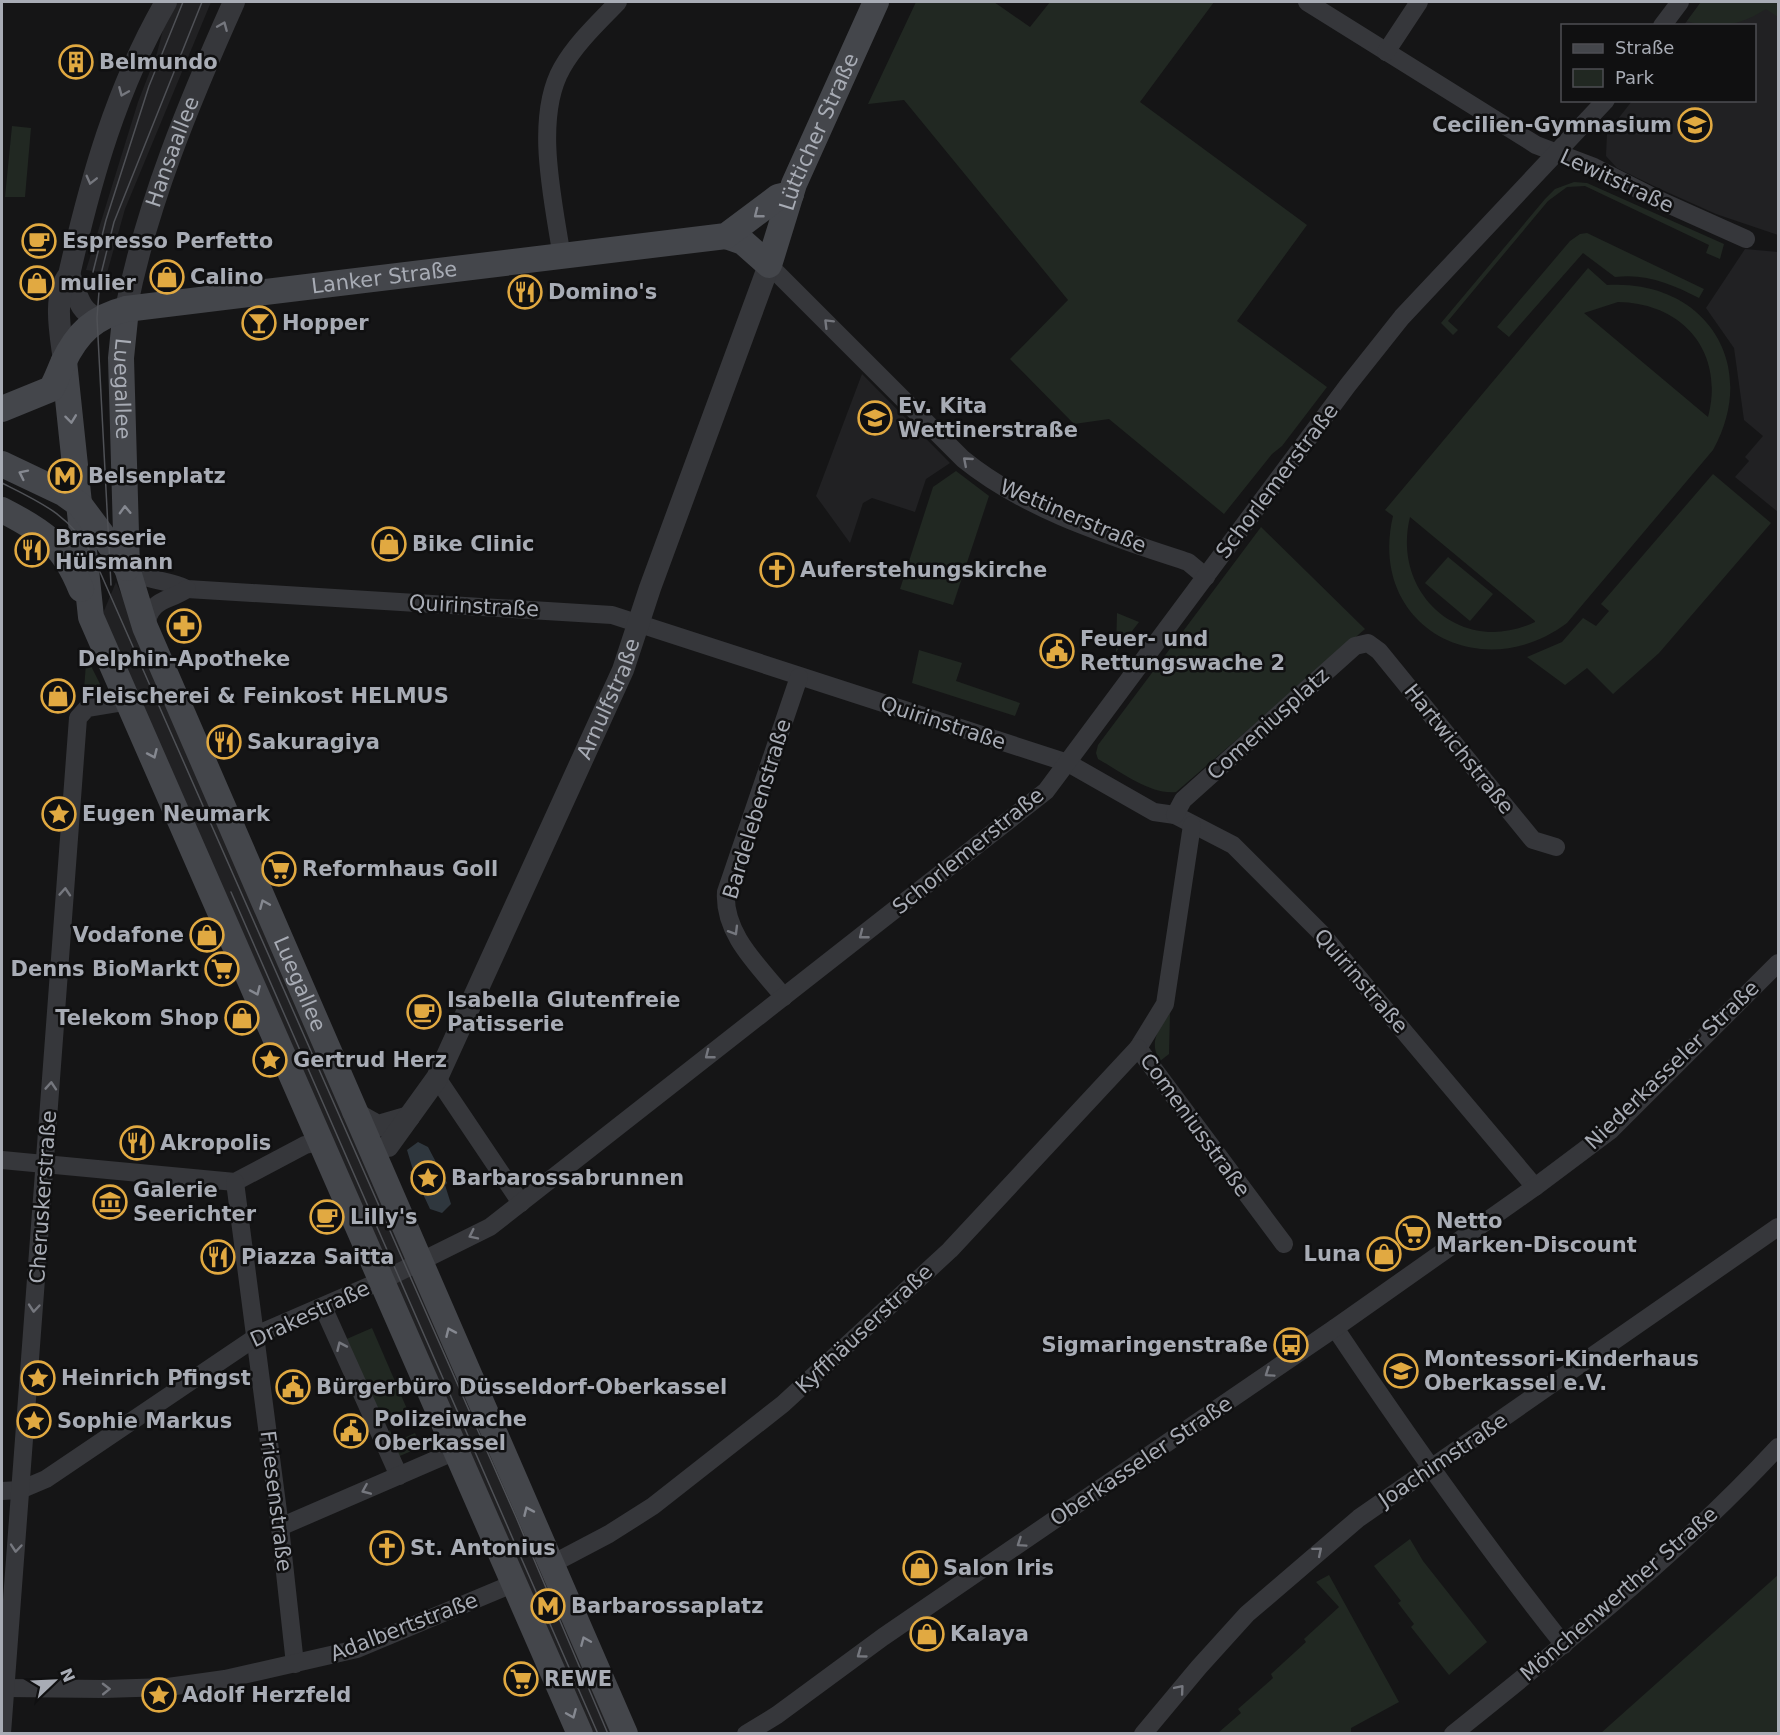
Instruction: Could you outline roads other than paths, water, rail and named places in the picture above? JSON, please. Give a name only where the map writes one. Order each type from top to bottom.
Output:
[{"type":"main road","name":"Lütticher Straße","points":[[769,265],[791,194],[876,2]]},
{"type":"main road","name":"Lanker Straße","points":[[97,318],[126,309],[562,258],[726,236],[778,197],[791,194]]},
{"type":"main road","points":[[726,236],[742,242],[769,265]]},
{"type":"main road","name":"Luegallee","points":[[126,309],[121,358],[127,568],[145,627],[380,1171],[413,1265],[552,1564],[625,1734]]},
{"type":"main road","points":[[2,409],[47,392],[54,384],[64,361],[83,332],[97,318]]},
{"type":"main road","name":"Luegallee","points":[[64,361],[92,617],[458,1450],[580,1734]]},
{"type":"main road","points":[[2,464],[63,493],[80,505],[127,568]]},
{"type":"main road","points":[[2,510],[35,528],[59,548],[73,569],[92,617]]},
{"type":"main road","points":[[380,1171],[388,1146]]},
{"type":"street","points":[[64,361],[60,312],[62,284],[69,275],[94,167],[138,58],[166,2]]},
{"type":"street","name":"Hansaallee","points":[[126,309],[142,237],[159,188],[234,2]]},
{"type":"street","points":[[562,258],[550,168],[548,130],[552,99],[561,69],[618,2]]},
{"type":"street","name":"Lewitstraße","points":[[1307,2],[1536,145],[1746,239]]},
{"type":"street","points":[[1386,52],[1419,2]]},
{"type":"street","points":[[1664,24],[1680,2]]},
{"type":"street","name":"Schorlemerstraße","points":[[413,1265],[490,1227],[1046,791],[1402,317],[1604,102]]},
{"type":"street","name":"Wettinerstraße","points":[[769,265],[963,459],[984,475],[1017,496],[1188,562],[1206,577]]},
{"type":"street","name":"Arnulfstraße","points":[[388,1146],[437,1078],[623,670],[650,588],[769,265]]},
{"type":"street","points":[[69,275],[80,305],[87,314],[97,318]]},
{"type":"street","name":"Quirinstraße","points":[[127,568],[149,580],[176,584],[187,589],[602,614],[640,623],[799,677],[1068,763],[1154,812],[1175,815],[1233,845],[1321,933],[1535,1187]]},
{"type":"street","points":[[145,627],[147,618],[156,605],[187,589]]},
{"type":"street","name":"Comeniusplatz","points":[[1175,815],[1183,800],[1354,646],[1368,643]]},
{"type":"street","name":"Hartwichstraße","points":[[1368,643],[1379,651],[1533,840],[1556,847]]},
{"type":"street","name":"Bardelebenstraße","points":[[784,997],[734,933],[725,905],[726,892],[799,677]]},
{"type":"street","name":"Cheruskerstraße","points":[[2,1733],[11,1490],[46,1166],[78,718],[87,708],[129,701]]},
{"type":"street","name":"Comeniusstraße","points":[[1192,825],[1165,1004],[1138,1048],[1284,1244]]},
{"type":"street","name":"Niederkasseler Straße","points":[[1535,1187],[1611,1130],[1779,963]]},
{"type":"street","name":"Kyffhäuserstraße","points":[[552,1564],[609,1534],[653,1506],[783,1404],[950,1250],[1138,1048]]},
{"type":"street","points":[[437,1078],[521,1203]]},
{"type":"street","points":[[353,1112],[378,1126],[409,1117]]},
{"type":"street","points":[[2,1160],[46,1166],[235,1182],[305,1145],[314,1143],[323,1145]]},
{"type":"street","points":[[235,1182],[254,1338]]},
{"type":"street","name":"Oberkasseler Straße","points":[[746,1734],[1335,1329],[1535,1187]]},
{"type":"street","name":"Joachimstraße","points":[[1143,1734],[1198,1667],[1285,1580],[1359,1518],[1779,1227]]},
{"type":"street","name":"Drakestraße","points":[[11,1490],[46,1479],[274,1326],[413,1265]]},
{"type":"street","points":[[323,1306],[399,1476]]},
{"type":"street","points":[[1335,1329],[1431,1470],[1495,1558],[1564,1645]]},
{"type":"street","name":"Friesenstraße","points":[[254,1338],[280,1527],[295,1664]]},
{"type":"street","name":"Mönchenwerther Straße","points":[[1453,1734],[1564,1645],[1742,1486],[1779,1447]]},
{"type":"street","points":[[280,1527],[458,1450]]},
{"type":"street","name":"Adalbertstraße","points":[[5,1688],[168,1687],[225,1679],[357,1649],[515,1583]]},
{"type":"tram line","points":[[93,272],[106,220],[149,86],[183,2]]},
{"type":"tram line","points":[[111,585],[97,318],[100,278],[114,222],[202,2]]},
{"type":"tram line","points":[[2,483],[42,504],[65,520],[93,556],[516,1517],[608,1734]]},
{"type":"tram line","points":[[231,892],[598,1734]]},
{"type":"place","name":"Belmundo","points":[[76,62]]},
{"type":"place","name":"Cecilien-Gymnasium","points":[[1695,125]]},
{"type":"place","name":"Espresso Perfetto","points":[[39,241]]},
{"type":"place","name":"Calino","points":[[167,277]]},
{"type":"place","name":"mulier","points":[[37,283]]},
{"type":"place","name":"Domino's","points":[[525,292]]},
{"type":"place","name":"Hopper","points":[[259,323]]},
{"type":"place","name":"Ev. Kita Wettinerstraße","points":[[875,418]]},
{"type":"place","name":"Belsenplatz","points":[[65,476]]},
{"type":"place","name":"Bike Clinic","points":[[389,544]]},
{"type":"place","name":"Brasserie Hülsmann","points":[[32,550]]},
{"type":"place","name":"Auferstehungskirche","points":[[777,570]]},
{"type":"place","name":"Delphin-Apotheke","points":[[184,626]]},
{"type":"place","name":"Feuer- und Rettungswache 2","points":[[1057,651]]},
{"type":"place","name":"Fleischerei & Feinkost HELMUS","points":[[58,696]]},
{"type":"place","name":"Sakuragiya","points":[[224,742]]},
{"type":"place","name":"Eugen Neumark","points":[[59,814]]},
{"type":"place","name":"Reformhaus Goll","points":[[279,869]]},
{"type":"place","name":"Vodafone","points":[[207,935]]},
{"type":"place","name":"Denns BioMarkt","points":[[222,969]]},
{"type":"place","name":"Isabella Glutenfreie Patisserie","points":[[424,1012]]},
{"type":"place","name":"Telekom Shop","points":[[242,1018]]},
{"type":"place","name":"Gertrud Herz","points":[[270,1060]]},
{"type":"place","name":"Akropolis","points":[[137,1143]]},
{"type":"place","name":"Barbarossabrunnen","points":[[428,1178]]},
{"type":"place","name":"Galerie Seerichter","points":[[110,1202]]},
{"type":"place","name":"Lilly's","points":[[327,1217]]},
{"type":"place","name":"Netto Marken-Discount","points":[[1413,1233]]},
{"type":"place","name":"Luna","points":[[1384,1254]]},
{"type":"place","name":"Piazza Saitta","points":[[218,1257]]},
{"type":"place","name":"Sigmaringenstraße","points":[[1291,1345]]},
{"type":"place","name":"Montessori-Kinderhaus Oberkassel e.V.","points":[[1401,1371]]},
{"type":"place","name":"Heinrich Pfingst","points":[[38,1378]]},
{"type":"place","name":"Bürgerbüro Düsseldorf-Oberkassel","points":[[293,1387]]},
{"type":"place","name":"Sophie Markus","points":[[34,1421]]},
{"type":"place","name":"Polizeiwache Oberkassel","points":[[351,1431]]},
{"type":"place","name":"St. Antonius","points":[[387,1548]]},
{"type":"place","name":"Salon Iris","points":[[920,1568]]},
{"type":"place","name":"Barbarossaplatz","points":[[548,1606]]},
{"type":"place","name":"Kalaya","points":[[927,1634]]},
{"type":"place","name":"REWE","points":[[521,1679]]},
{"type":"place","name":"Adolf Herzfeld","points":[[159,1695]]}]
